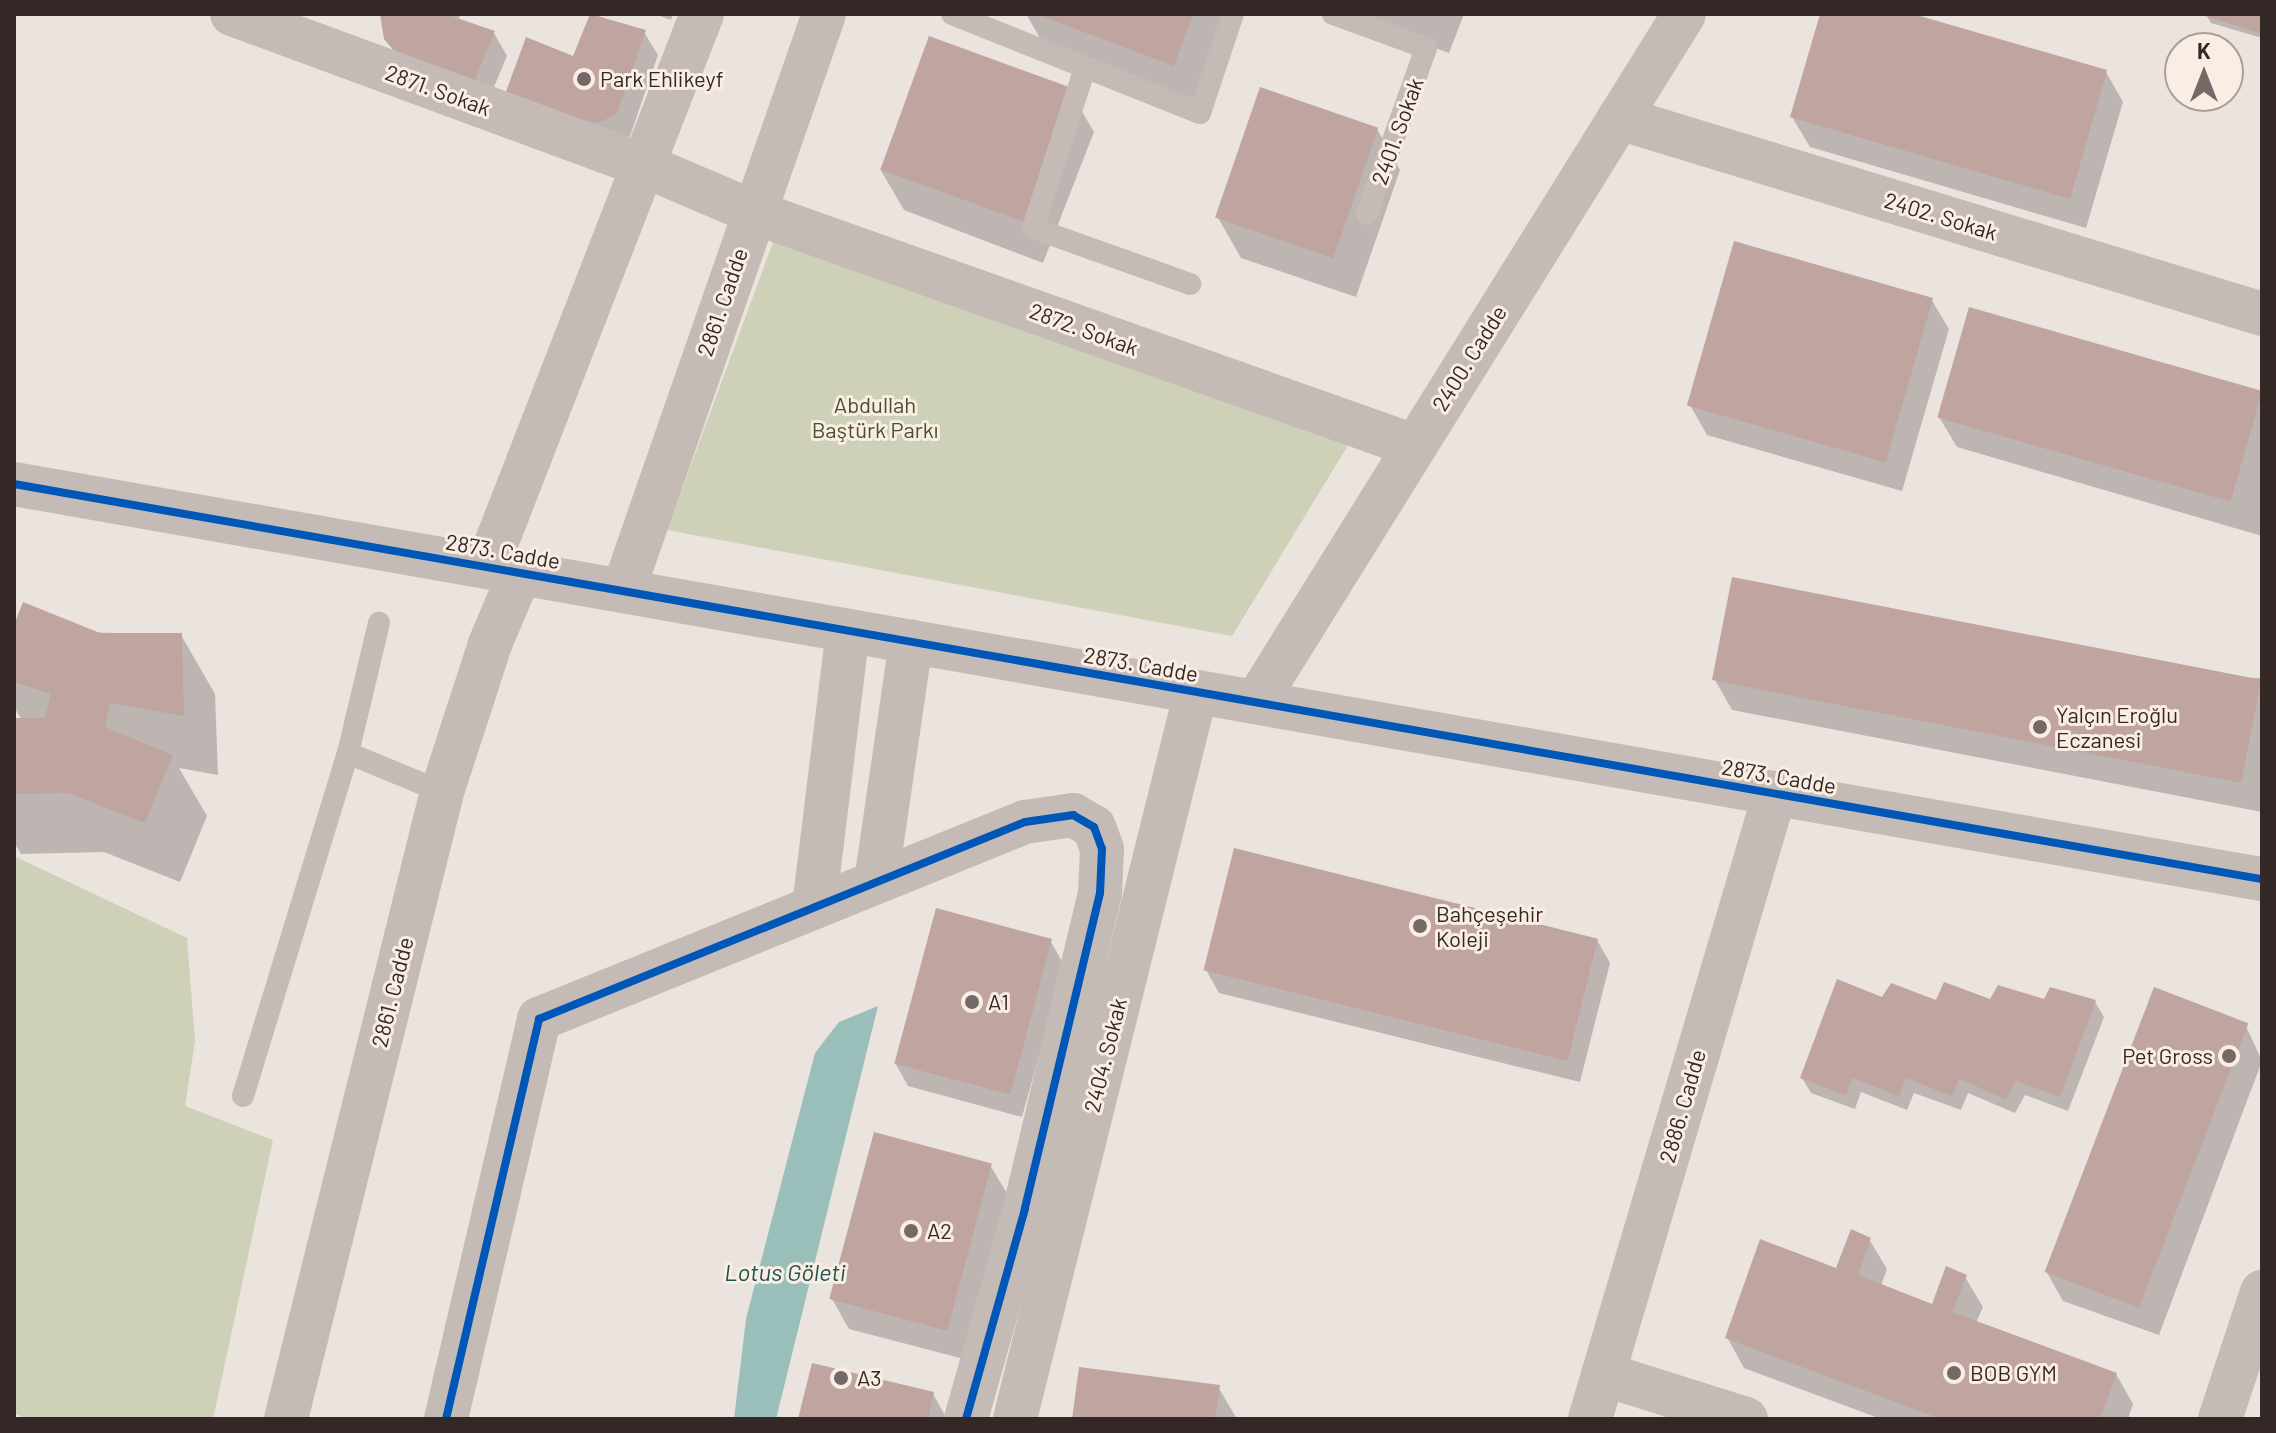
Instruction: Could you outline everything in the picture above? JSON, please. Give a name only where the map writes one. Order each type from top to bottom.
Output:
[{"type":"street","name":"2871. Sokak","points":[[232,14],[643,165],[753,212]]},
{"type":"street","name":"2861. Cadde","points":[[286,1419],[442,792],[490,644],[504,570],[643,165],[702,14]]},
{"type":"street","name":"2861. Cadde","points":[[623,591],[824,14]]},
{"type":"street","name":"2400. Cadde","points":[[1256,702],[1684,14]]},
{"type":"street","name":"2402. Sokak","points":[[1619,118],[2262,314]]},
{"type":"street","name":"2872. Sokak","points":[[753,212],[1414,446]]},
{"type":"street","name":"2873. Cadde","points":[[14,484],[2262,879]]},
{"type":"street","points":[[814,907],[848,631]]},
{"type":"street","points":[[876,882],[911,642]]},
{"type":"street","name":"2404. Sokak","points":[[1015,1419],[1196,692]]},
{"type":"street","name":"2886. Cadde","points":[[1590,1419],[1775,793]]},
{"type":"street","points":[[446,1419],[539,1019],[876,882],[1048,816],[1073,815],[1094,827],[1102,849],[1100,893],[1025,1209],[966,1419]]},
{"type":"street","points":[[2220,1419],[2262,1292]]},
{"type":"street","points":[[1603,1374],[1746,1419]]},
{"type":"lane","points":[[952,14],[1200,113],[1233,14]]},
{"type":"lane","name":"2401. Sokak","points":[[1333,14],[1426,48],[1367,214]]},
{"type":"lane","points":[[1085,68],[1033,228],[1190,284]]},
{"type":"lane","points":[[243,1096],[348,753],[379,623]]},
{"type":"lane","points":[[348,753],[442,792]]},
{"type":"green space","name":"Abdullah Baştürk Parkı","points":[[779,226],[1331,413],[1347,447],[1232,636],[667,530]]},
{"type":"green space","points":[[14,856],[187,938],[195,1041],[185,1106],[273,1140],[213,1419],[27,1419],[14,1413]]},
{"type":"water","name":"Lotus Göleti","points":[[878,1006],[776,1419],[734,1419],[746,1319],[815,1053],[839,1022]]},
{"type":"building","points":[[380,14],[445,14],[495,31],[473,84],[402,60],[384,39]]},
{"type":"building","points":[[590,14],[646,30],[617,113],[601,122],[581,124],[504,97],[526,37],[573,56]]},
{"type":"building","points":[[1036,14],[1193,14],[1174,66]]},
{"type":"building","points":[[1820,14],[1913,14],[2107,70],[2070,199],[1790,117]]},
{"type":"building","points":[[2202,14],[2262,14],[2262,34],[2202,15]]},
{"type":"building","points":[[929,36],[1072,88],[1023,221],[880,169]]},
{"type":"building","points":[[1260,87],[1378,128],[1333,258],[1215,217]]},
{"type":"building","points":[[1734,241],[1933,298],[1886,462],[1687,405]]},
{"type":"building","points":[[1969,307],[2262,391],[2230,502],[1937,418]]},
{"type":"building","points":[[1732,577],[2261,680],[2241,783],[1712,680]]},
{"type":"building","points":[[23,602],[100,633],[182,633],[184,716],[110,703],[105,727],[173,755],[145,823],[68,793],[14,794],[14,718],[45,718],[51,694],[14,682],[14,625]]},
{"type":"building","points":[[1234,848],[1598,939],[1567,1061],[1204,970]]},
{"type":"building","name":"A1","points":[[936,908],[1052,939],[1010,1095],[894,1064]]},
{"type":"building","points":[[1837,979],[1882,997],[1891,983],[1936,1000],[1944,982],[1990,999],[1998,985],[2044,999],[2050,987],[2096,1000],[2060,1097],[2016,1081],[2006,1099],[1959,1079],[1952,1096],[1906,1078],[1899,1096],[1852,1078],[1846,1095],[1800,1078]]},
{"type":"building","points":[[2154,987],[2248,1023],[2139,1308],[2045,1272]]},
{"type":"building","name":"A2","points":[[874,1132],[992,1164],[947,1331],[829,1299]]},
{"type":"building","points":[[1851,1229],[1871,1238],[1858,1275],[1932,1304],[1946,1266],[1967,1275],[1952,1312],[2117,1373],[2100,1419],[1941,1419],[1725,1338],[1760,1239],[1836,1268]]},
{"type":"building","name":"A3","points":[[812,1363],[934,1392],[928,1419],[798,1419]]},
{"type":"building","points":[[1079,1367],[1220,1385],[1215,1419],[1072,1419]]},
{"type":"cycle path","points":[[14,484],[2262,879]]},
{"type":"cycle path","points":[[446,1419],[539,1019],[1025,822],[1073,815],[1094,827],[1102,849],[1100,893],[1025,1209],[966,1419]]},
{"type":"place","name":"Park Ehlikeyf","points":[[584,79]]},
{"type":"place","name":"Yalçın Eroğlu Eczanesi","points":[[2040,727]]},
{"type":"place","name":"Bahçeşehir Koleji","points":[[1420,926]]},
{"type":"place","name":"A1","points":[[972,1002]]},
{"type":"place","name":"Pet Gross","points":[[2229,1056]]},
{"type":"place","name":"A2","points":[[911,1231]]},
{"type":"place","name":"BOB GYM","points":[[1954,1373]]},
{"type":"place","name":"A3","points":[[841,1378]]}]
